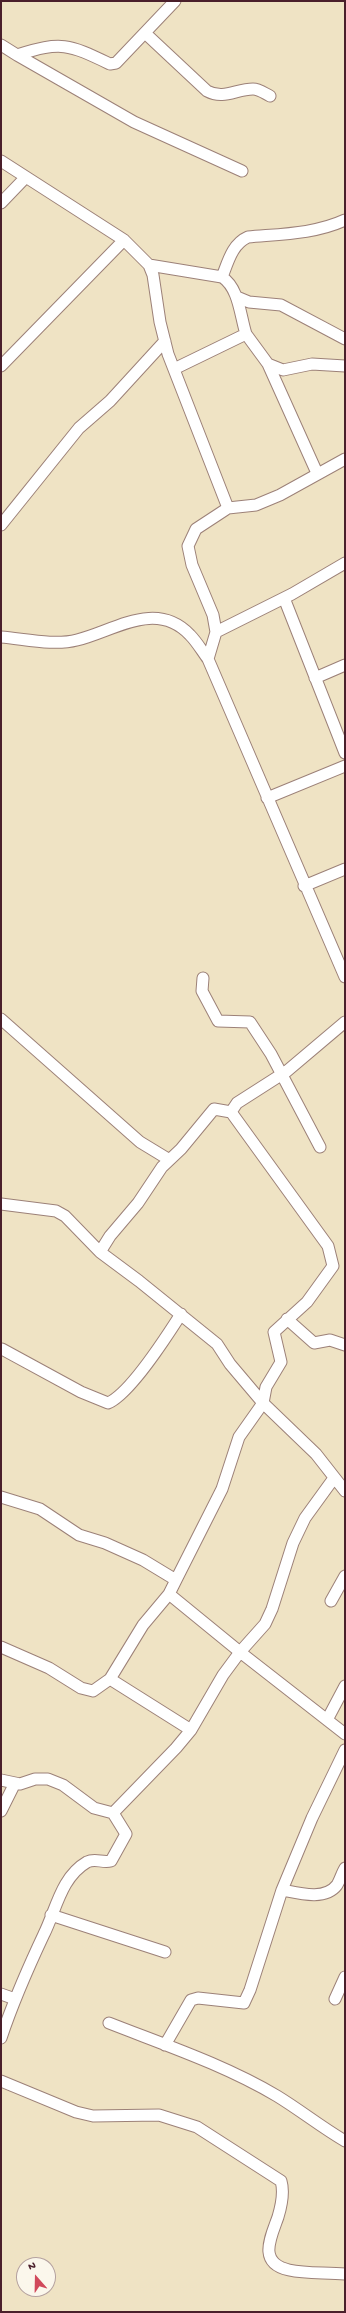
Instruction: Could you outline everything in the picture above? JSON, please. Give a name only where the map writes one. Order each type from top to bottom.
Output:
[{"type":"street","points":[[17,55],[41,48],[60,45],[77,48],[110,64],[116,63],[175,1]]},
{"type":"street","points":[[145,33],[207,91],[215,95],[225,95],[252,89],[259,90],[270,96]]},
{"type":"street","points":[[1,45],[134,122],[242,171]]},
{"type":"street","points":[[1,161],[25,178],[124,240],[149,265],[153,275],[165,341],[228,508]]},
{"type":"street","points":[[1,204],[25,178]]},
{"type":"street","points":[[222,277],[236,245],[240,240],[248,237],[319,229],[345,220]]},
{"type":"street","points":[[1,366],[124,240]]},
{"type":"street","points":[[149,265],[222,277],[228,281],[237,297],[246,334],[268,364],[318,473]]},
{"type":"street","points":[[237,297],[249,302],[281,305],[345,339]]},
{"type":"street","points":[[174,368],[246,334]]},
{"type":"street","points":[[1,525],[79,428],[110,401],[165,341]]},
{"type":"street","points":[[268,364],[283,370],[312,364],[345,366]]},
{"type":"street","points":[[208,659],[216,632],[213,615],[192,565],[188,546],[196,529],[228,508],[256,505],[280,495],[345,459]]},
{"type":"street","points":[[216,632],[284,598],[345,563]]},
{"type":"street","points":[[284,598],[345,753]]},
{"type":"street","points":[[1,637],[76,640],[136,619],[150,617],[167,620],[190,634],[208,659],[304,886],[345,977]]},
{"type":"street","points":[[315,678],[345,665]]},
{"type":"street","points":[[267,798],[345,766]]},
{"type":"street","points":[[304,886],[345,869]]},
{"type":"street","points":[[203,978],[202,991],[218,1021],[250,1022],[272,1054],[281,1075],[320,1147]]},
{"type":"street","points":[[1,1019],[140,1142],[168,1159]]},
{"type":"street","points":[[231,1112],[237,1103],[281,1075],[345,1022]]},
{"type":"street","points":[[1,1647],[49,1668],[81,1688],[94,1691],[110,1679],[143,1625],[169,1594],[222,1489],[239,1437],[263,1403],[266,1387],[281,1362],[274,1332],[307,1302],[333,1266],[328,1246],[231,1112],[214,1110],[181,1149],[168,1159],[100,1252]]},
{"type":"street","points":[[1,1204],[50,1210],[64,1216],[100,1252],[181,1314],[217,1344],[230,1364],[263,1403],[316,1454],[345,1491]]},
{"type":"street","points":[[2,1349],[81,1392],[108,1403],[114,1400],[126,1388],[159,1347],[181,1314]]},
{"type":"street","points":[[287,1319],[314,1343],[330,1340],[345,1345]]},
{"type":"street","points":[[113,1813],[176,1748],[191,1730],[223,1675],[240,1652],[265,1624],[272,1608],[293,1543],[305,1518],[334,1478]]},
{"type":"street","points":[[1,1497],[40,1509],[78,1535],[112,1546],[143,1560],[176,1580]]},
{"type":"street","points":[[331,1601],[345,1576]]},
{"type":"street","points":[[169,1594],[345,1734]]},
{"type":"street","points":[[110,1679],[191,1730]]},
{"type":"street","points":[[327,1720],[345,1686]]},
{"type":"street","points":[[165,2045],[191,2000],[198,1998],[244,2003],[250,1990],[282,1890],[312,1818],[345,1750]]},
{"type":"street","points":[[1,1780],[15,1783],[35,1779],[48,1779],[63,1785],[94,1808],[113,1813],[126,1834],[111,1861],[93,1860],[86,1863],[72,1877],[57,1900],[14,1998],[1,2038]]},
{"type":"street","points":[[1,1811],[15,1783]]},
{"type":"street","points":[[282,1890],[307,1895],[328,1892],[337,1885],[345,1868]]},
{"type":"street","points":[[51,1915],[165,1952]]},
{"type":"street","points":[[336,1999],[345,1978]]},
{"type":"street","points":[[1,1994],[14,1998]]},
{"type":"street","points":[[109,2023],[165,2045],[272,2093],[345,2141]]},
{"type":"street","points":[[1,2082],[76,2112],[93,2116],[159,2115],[197,2127],[281,2180],[283,2188],[279,2215],[269,2242],[269,2253],[271,2260],[288,2270],[345,2274]]}]
